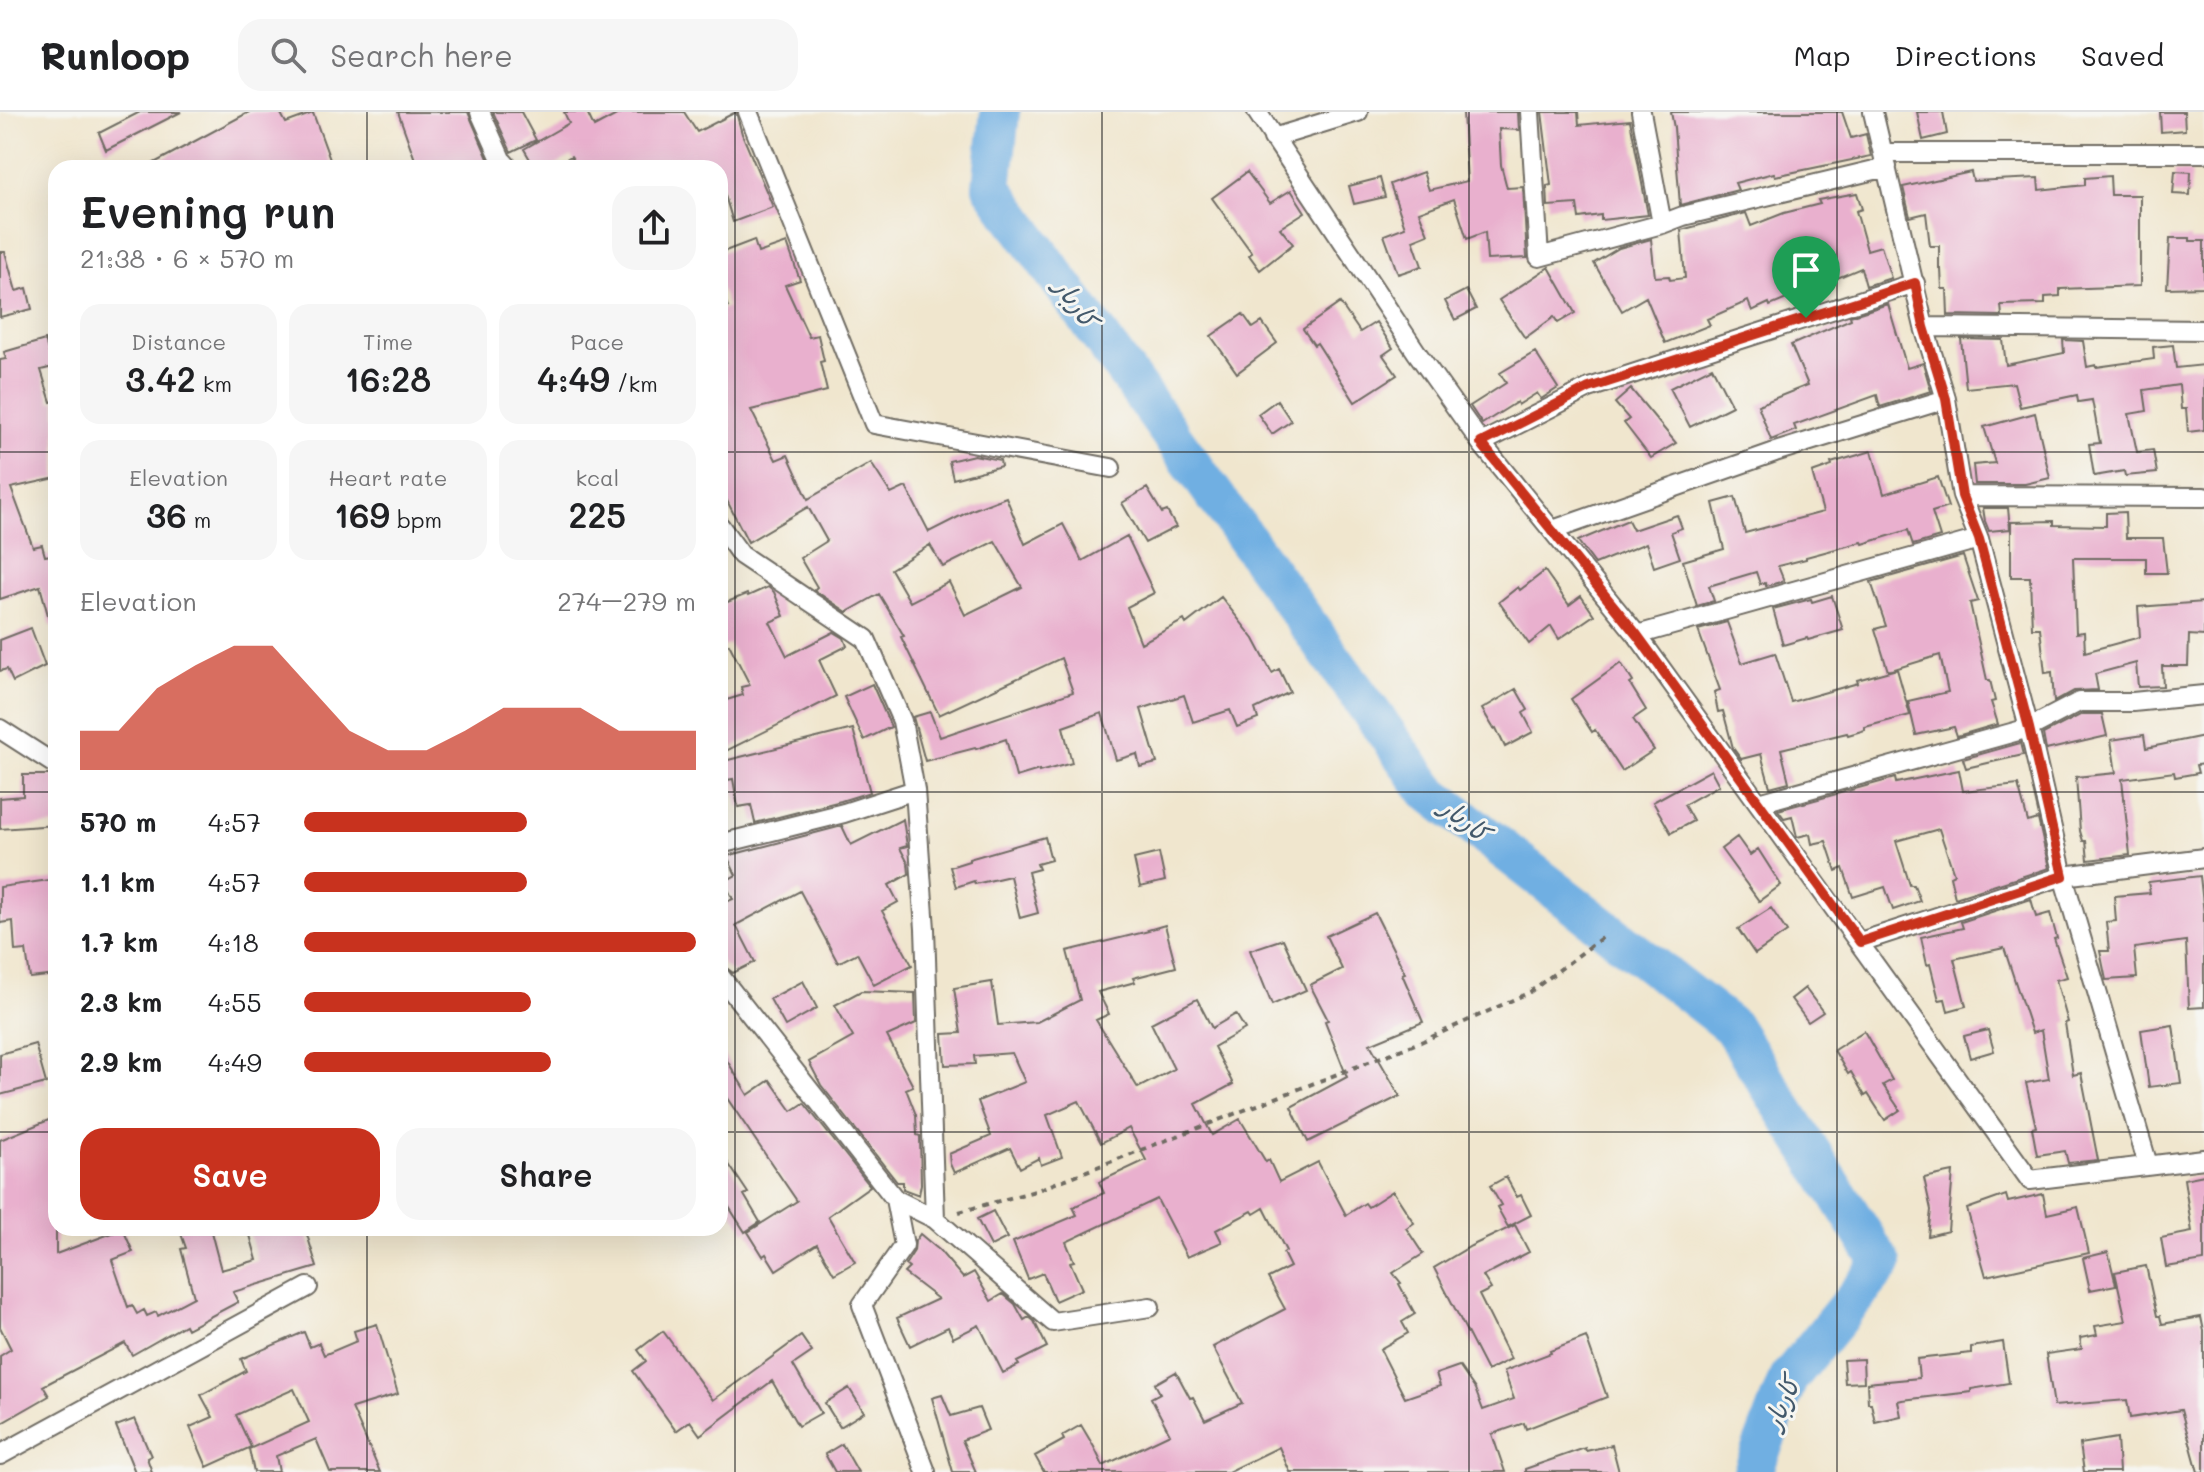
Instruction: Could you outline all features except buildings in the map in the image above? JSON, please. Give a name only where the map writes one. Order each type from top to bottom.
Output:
[{"type":"street","points":[[480,112],[502,160]]},
{"type":"street","points":[[748,112],[874,424],[1111,468]]},
{"type":"street","points":[[1257,112],[1417,353],[1481,443],[1637,635],[2030,1180],[2204,1159]]},
{"type":"street","points":[[1273,138],[1358,112]]},
{"type":"street","points":[[1530,112],[1539,257],[1886,160],[2204,153]]},
{"type":"street","points":[[1641,112],[1662,224]]},
{"type":"street","points":[[1873,112],[1924,327],[1946,399],[1962,496],[1979,539],[2029,728],[2063,876],[2148,1165]]},
{"type":"street","points":[[1481,443],[1589,388],[1915,283]]},
{"type":"street","points":[[1924,327],[2204,330]]},
{"type":"street","points":[[1553,530],[1775,452],[1946,399]]},
{"type":"street","points":[[1962,496],[2204,497]]},
{"type":"street","points":[[728,537],[741,555],[866,639],[902,721],[915,790],[925,929],[935,1219]]},
{"type":"street","points":[[1637,635],[1979,539]]},
{"type":"street","points":[[1759,803],[2029,728],[2079,702],[2133,702],[2204,695]]},
{"type":"street","points":[[0,729],[48,760]]},
{"type":"street","points":[[728,842],[844,813],[915,790]]},
{"type":"street","points":[[1860,942],[2063,876],[2204,858]]},
{"type":"street","points":[[728,986],[895,1199],[935,1219],[1053,1322],[1150,1307]]},
{"type":"street","points":[[895,1199],[904,1245],[862,1305],[926,1472]]},
{"type":"street","points":[[0,1455],[308,1287]]},
{"type":"path","points":[[935,1219],[1035,1191],[1423,1041],[1530,992],[1604,936]]},
{"type":"waterway","name":"کاربار","points":[[1000,112],[992,187],[1428,791],[1732,1027],[1882,1264],[1788,1379],[1753,1472]]},
{"type":"route","points":[[1915,283],[1924,327],[1946,399],[1962,496],[1979,539],[2029,728],[2063,876],[1860,942],[1637,635],[1481,443],[1589,388],[1806,318],[1915,283]]}]
